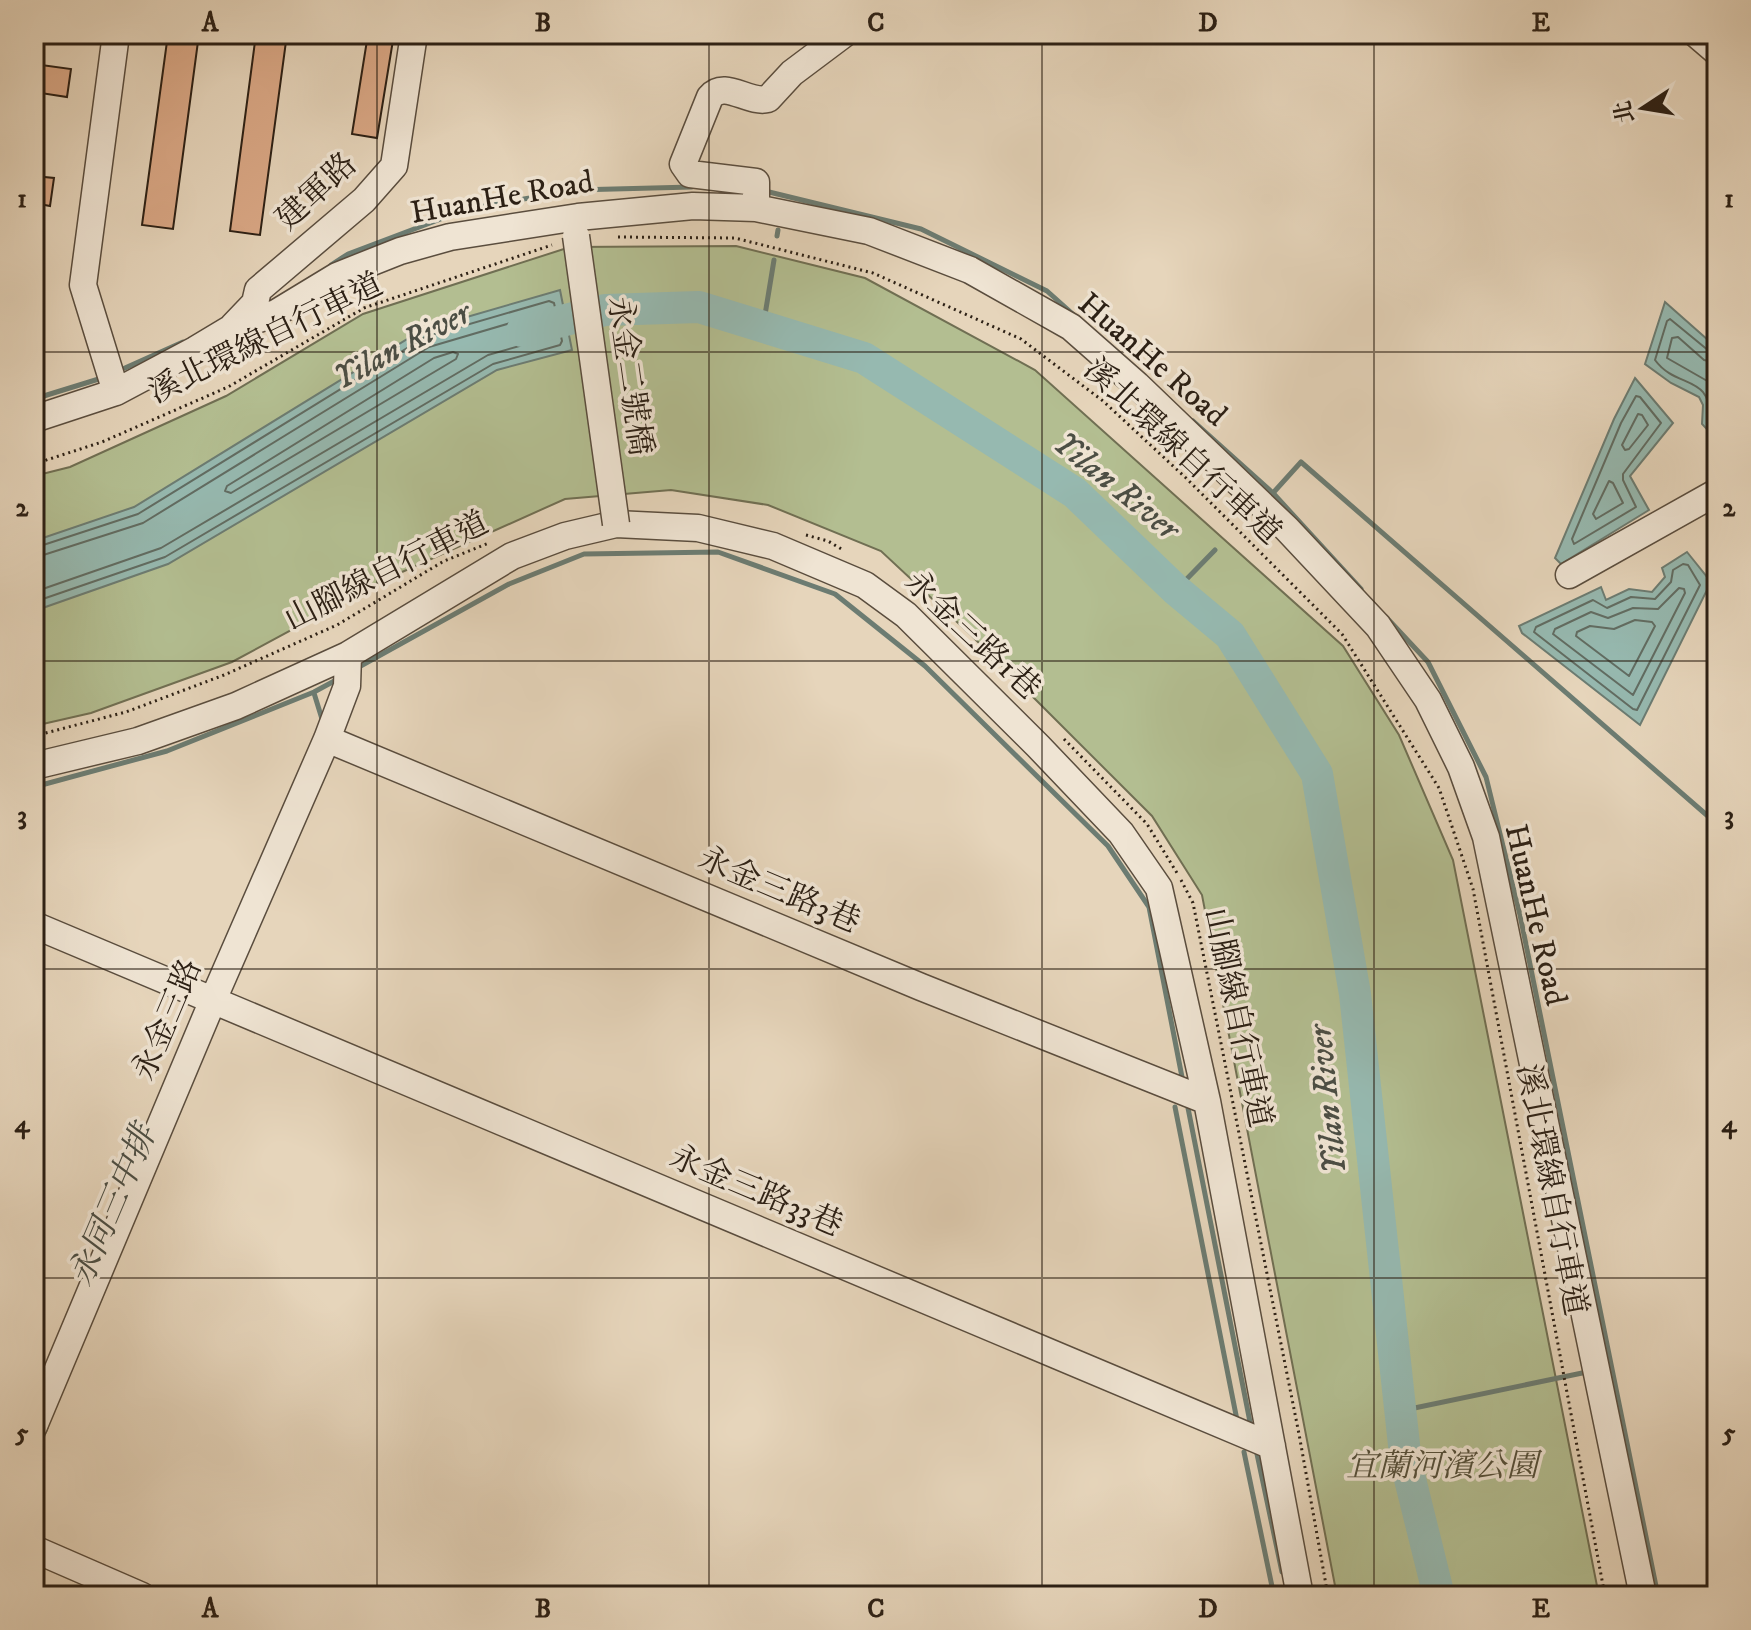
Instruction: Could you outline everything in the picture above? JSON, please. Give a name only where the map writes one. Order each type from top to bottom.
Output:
[{"type":"street","points":[[116,34],[83,285],[116,392]]},
{"type":"street","name":"建軍路","points":[[230,329],[255,303],[258,290],[364,200],[394,166],[414,34]]},
{"type":"street","points":[[756,208],[756,182],[690,174],[683,164],[710,97],[715,91],[724,89],[753,100],[768,99],[792,73],[844,34]]},
{"type":"street","points":[[1696,34],[1717,52]]},
{"type":"street","name":"HuanHe Road","points":[[34,419],[116,392],[230,329],[276,313],[337,276],[400,251],[450,237],[577,227],[693,206],[756,208],[869,231],[970,270],[1071,327],[1137,385],[1287,529],[1378,626],[1428,700],[1461,767],[1486,837],[1643,1596]]},
{"type":"street","name":"永金二號橋","points":[[577,227],[616,524]]},
{"type":"street","points":[[1569,575],[1717,492]]},
{"type":"street","name":"永金三路1巷","points":[[34,766],[152,736],[236,706],[348,655],[512,556],[565,536],[616,524],[698,528],[773,546],[865,585],[906,615],[934,641],[1121,833],[1159,888],[1207,1101],[1300,1596]]},
{"type":"street","name":"永金三路","points":[[34,1426],[213,1000],[327,739],[347,686],[348,655]]},
{"type":"street","name":"永金三路3巷","points":[[327,739],[921,987],[1207,1101]]},
{"type":"street","name":"永金三路33巷","points":[[34,925],[1272,1446]]},
{"type":"street","points":[[34,1549],[142,1596]]},
{"type":"path","name":"溪北環線自行車道","points":[[34,464],[102,442],[228,387],[364,308],[577,227],[735,238],[873,273],[1021,339],[1103,401],[1186,478],[1342,634],[1439,788],[1473,889],[1605,1596]]},
{"type":"path","points":[[800,533],[828,541],[852,556]]},
{"type":"path","name":"山腳線自行車道","points":[[34,736],[126,712],[224,675],[337,625],[444,561],[489,543]]},
{"type":"path","name":"山腳線自行車道","points":[[1062,738],[1147,824],[1169,857],[1193,903],[1299,1434],[1328,1596]]},
{"type":"green space","name":"宜蘭河濱公園","points":[[736,246],[865,278],[1035,370],[1343,646],[1399,735],[1453,860],[1599,1596],[1337,1596],[1202,895],[1152,816],[971,635],[881,551],[768,505],[671,490],[565,499],[382,581],[232,662],[91,713],[34,726],[34,476],[70,467],[226,396],[363,314],[570,247]]},
{"type":"water","points":[[560,290],[572,350],[497,370],[168,564],[34,611],[34,541],[134,507],[422,330]]},
{"type":"water","points":[[1665,302],[1717,348],[1717,440],[1702,424],[1703,405],[1699,397],[1671,383],[1645,364]]},
{"type":"water","points":[[1635,378],[1673,423],[1630,476],[1649,510],[1561,564],[1555,558],[1614,419]]},
{"type":"water","points":[[1687,552],[1711,582],[1640,725],[1522,633],[1519,626],[1601,587],[1606,600],[1629,589],[1652,592],[1665,577],[1662,568]]},
{"type":"building","points":[[168,34],[199,34],[173,229],[142,225]]},
{"type":"building","points":[[256,34],[287,34],[260,235],[230,231]]},
{"type":"building","points":[[368,34],[394,34],[377,138],[352,134]]},
{"type":"building","points":[[34,64],[71,69],[67,97],[34,92]]},
{"type":"building","points":[[34,176],[54,178],[50,206],[34,203]]},
{"type":"waterway","points":[[331,265],[348,254],[467,209],[575,190],[692,187]]},
{"type":"waterway","points":[[765,191],[921,229],[1047,291],[1075,316]]},
{"type":"waterway","points":[[777,236],[778,230]]},
{"type":"waterway","points":[[763,327],[774,260]]},
{"type":"waterway","name":"Yilan River","points":[[522,331],[605,310],[699,307],[864,358],[1075,493],[1176,590],[1230,635],[1317,774],[1355,994],[1406,1463],[1439,1596]]},
{"type":"waterway","points":[[125,368],[183,342]]},
{"type":"waterway","points":[[34,399],[102,378]]},
{"type":"waterway","points":[[1193,421],[1273,493],[1361,589]]},
{"type":"waterway","points":[[1273,493],[1301,462],[1717,824]]},
{"type":"waterway","points":[[1176,590],[1215,550]]},
{"type":"waterway","points":[[357,668],[509,584],[584,554],[718,552],[835,594],[925,666],[1108,846],[1149,907],[1182,1077]]},
{"type":"waterway","points":[[1386,617],[1428,662],[1486,777],[1520,915],[1658,1596]]},
{"type":"waterway","points":[[34,787],[167,751],[314,692],[338,679]]},
{"type":"waterway","name":"永同三中排","points":[[314,693],[322,719]]},
{"type":"waterway","points":[[1175,1107],[1237,1420]]},
{"type":"waterway","points":[[1188,1108],[1250,1422]]},
{"type":"waterway","points":[[1400,1411],[1587,1372]]},
{"type":"waterway","name":"永同三中排","points":[[34,1457],[46,1428]]},
{"type":"waterway","points":[[1244,1452],[1274,1596]]},
{"type":"waterway","points":[[1257,1454],[1282,1572]]}]
